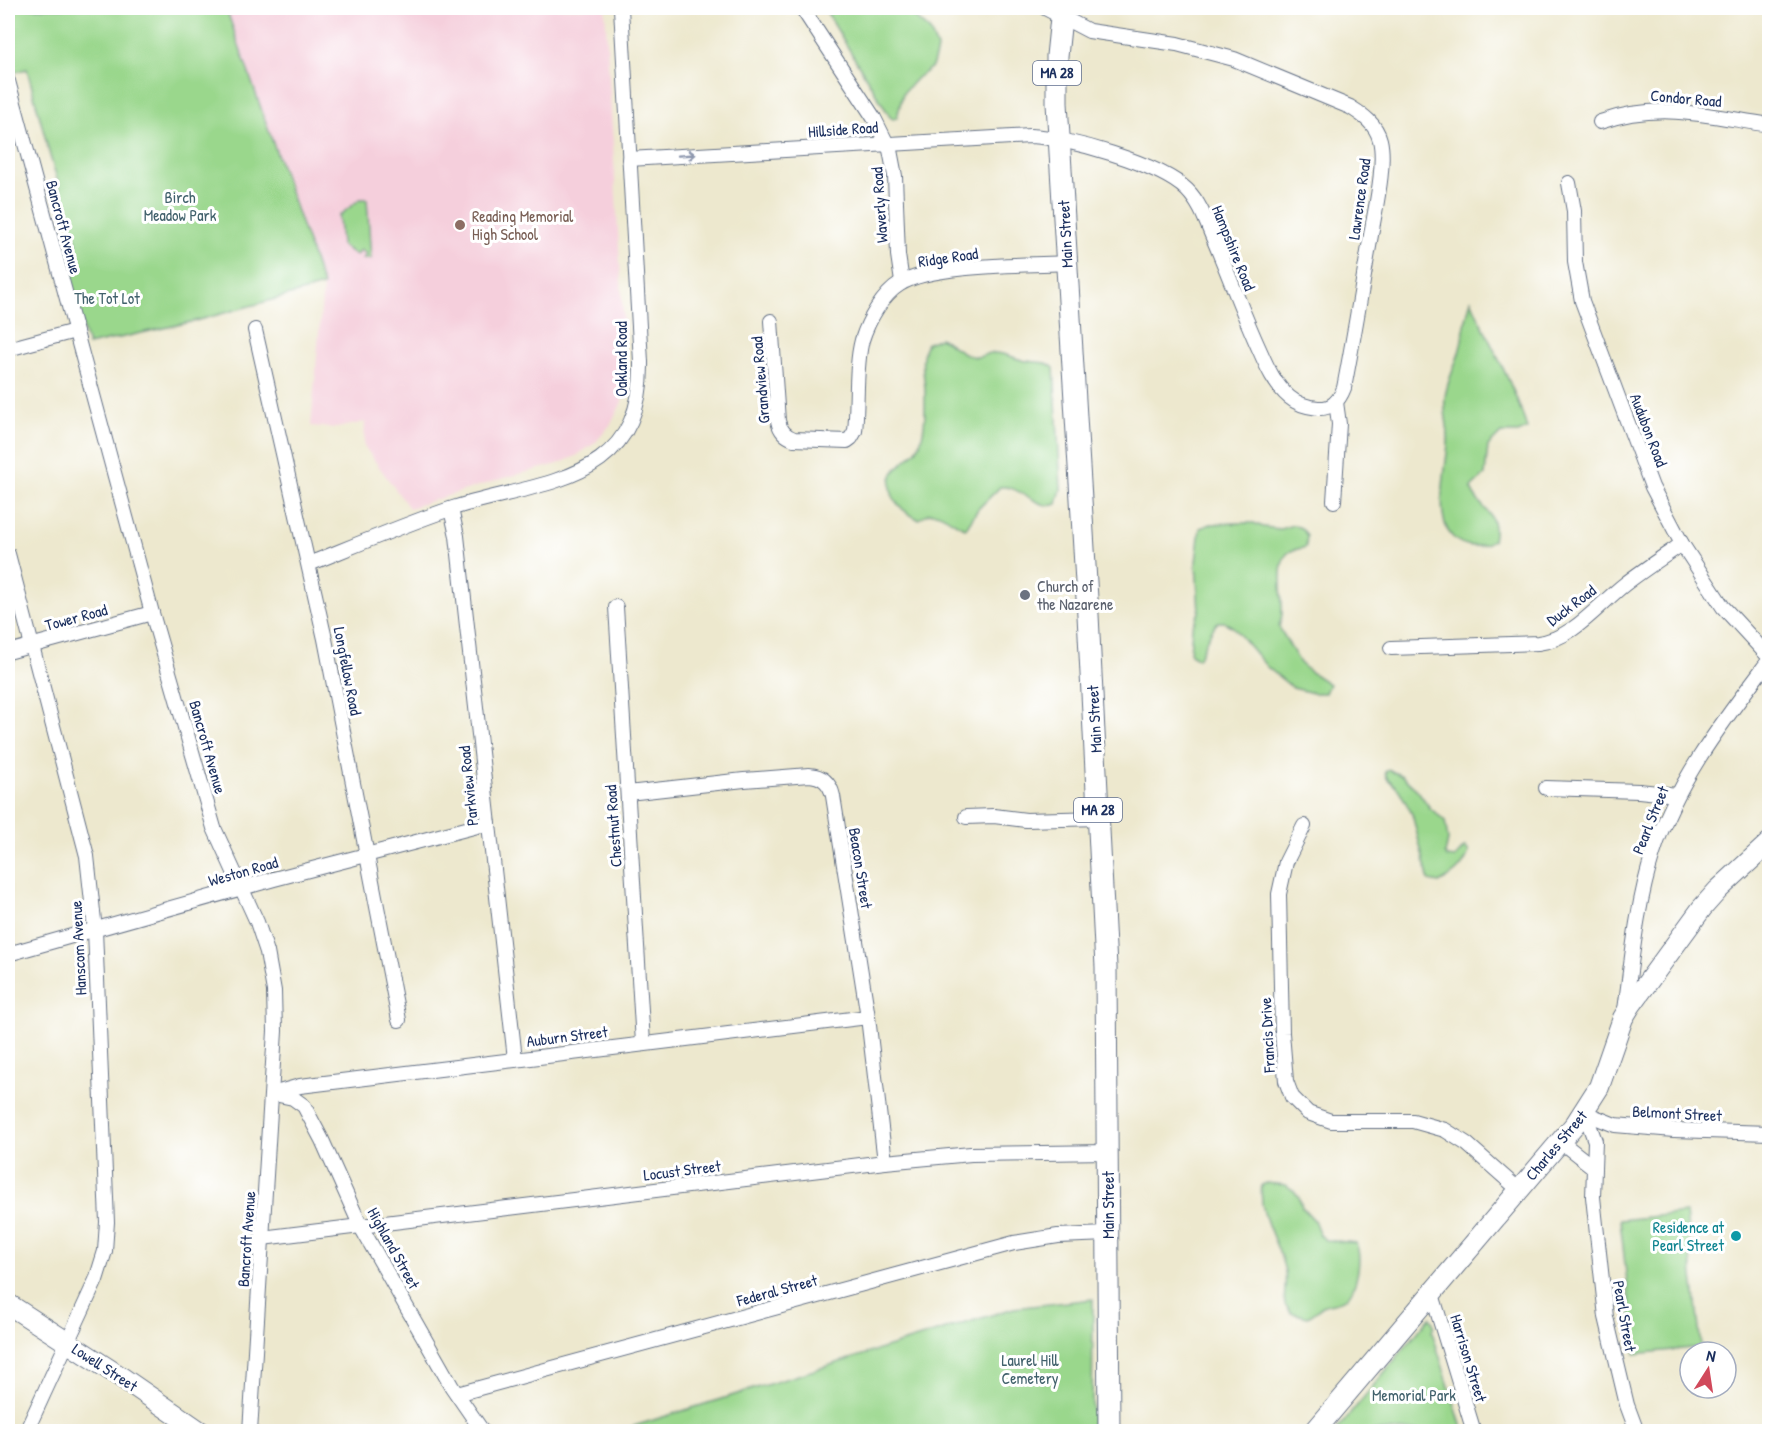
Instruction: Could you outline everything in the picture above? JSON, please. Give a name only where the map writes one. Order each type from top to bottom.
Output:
[{"type":"main road","name":"Main Street","points":[[1056,11],[1059,139],[1106,967],[1109,1431]]},
{"type":"street","name":"Oakland Road","points":[[309,564],[451,509],[564,479],[581,472],[613,448],[630,423],[638,403],[641,376],[621,8]]},
{"type":"street","name":"Waverly Road","points":[[802,8],[874,118],[887,143],[895,176],[898,255],[902,282]]},
{"type":"street","name":"Lawrence Road","points":[[1056,11],[1089,31],[1177,44],[1234,59],[1350,107],[1363,115],[1379,136],[1382,148],[1378,192],[1344,388],[1336,402],[1338,424],[1334,501]]},
{"type":"street","name":"Bancroft Avenue","points":[[8,81],[152,613],[214,828],[262,935],[273,978],[275,1031],[272,1094],[250,1431]]},
{"type":"street","name":"Condor Road","points":[[1600,122],[1633,112],[1665,110],[1770,125]]},
{"type":"street","name":"Hillside Road","points":[[629,159],[1030,136],[1059,139]]},
{"type":"street","name":"Hampshire Road","points":[[1059,139],[1153,169],[1174,179],[1185,188],[1202,211],[1247,323],[1274,378],[1290,398],[1302,405],[1323,408],[1336,402]]},
{"type":"street","name":"Audubon Road","points":[[1569,183],[1575,217],[1575,262],[1582,301],[1652,487],[1682,544],[1723,607],[1770,659]]},
{"type":"street","name":"Ridge Road","points":[[786,435],[797,440],[847,441],[851,438],[855,431],[863,337],[882,303],[902,282],[936,273],[974,268],[1067,263]]},
{"type":"street","name":"Grandview Road","points":[[771,321],[778,421],[781,430],[786,435]]},
{"type":"street","name":"Longfellow Road","points":[[255,330],[296,516],[309,564],[399,1020]]},
{"type":"street","points":[[8,349],[75,332]]},
{"type":"street","name":"Parkview Road","points":[[451,509],[457,536],[515,1059]]},
{"type":"street","name":"Duck Road","points":[[1390,648],[1538,643],[1553,640],[1569,632],[1624,585],[1682,544]]},
{"type":"street","name":"Hanscom Avenue","points":[[8,554],[85,843],[95,930],[107,1232],[103,1259],[96,1280],[26,1431]]},
{"type":"street","name":"Chestnut Road","points":[[616,607],[643,1043]]},
{"type":"street","name":"Tower Road","points":[[8,652],[152,613]]},
{"type":"street","name":"Pearl Street","points":[[1623,1018],[1646,878],[1660,834],[1677,795],[1713,736],[1770,659]]},
{"type":"street","name":"Beacon Street","points":[[628,792],[744,780],[809,776],[825,779],[833,796],[868,1017],[885,1162]]},
{"type":"street","points":[[1546,788],[1639,791],[1677,795]]},
{"type":"street","points":[[966,817],[994,816],[1036,820],[1099,818]]},
{"type":"street","name":"Weston Road","points":[[8,954],[366,854],[489,823]]},
{"type":"street","name":"Francis Drive","points":[[1304,826],[1286,862],[1279,894],[1283,1044],[1286,1081],[1292,1097],[1308,1113],[1331,1121],[1413,1121],[1445,1130],[1475,1150],[1519,1190]]},
{"type":"street","name":"Charles Street","points":[[1314,1431],[1585,1113],[1604,1074],[1623,1018],[1697,914],[1718,890],[1770,842]]},
{"type":"street","name":"Auburn Street","points":[[272,1094],[300,1086],[868,1017]]},
{"type":"street","name":"Highland Street","points":[[272,1094],[292,1098],[304,1106],[361,1227],[457,1394],[483,1431]]},
{"type":"street","name":"Pearl Street","points":[[1585,1113],[1595,1141],[1593,1167],[1595,1223],[1606,1317],[1627,1405],[1637,1431]]},
{"type":"street","name":"Belmont Street","points":[[1585,1113],[1615,1125],[1674,1130],[1770,1133]]},
{"type":"street","points":[[1561,1142],[1593,1167]]},
{"type":"street","name":"Locust Street","points":[[262,1238],[885,1162],[971,1154],[1108,1152]]},
{"type":"street","name":"Federal Street","points":[[457,1394],[1014,1243],[1058,1236],[1108,1234]]},
{"type":"street","name":"Harrison Street","points":[[1432,1294],[1474,1431]]},
{"type":"street","name":"Lowell Street","points":[[8,1304],[201,1431]]},
{"type":"shaded area","name":"Reading Memorial High School","points":[[226,8],[605,8],[626,366],[622,402],[611,424],[595,443],[576,456],[558,464],[504,478],[409,508],[364,446],[365,422],[337,428],[311,426],[323,286]]},
{"type":"green space","name":"Birch Meadow Park","points":[[8,8],[226,8],[323,286],[195,321],[88,345],[58,247],[77,243],[50,156],[27,69],[8,74]]},
{"type":"green space","points":[[824,8],[904,8],[930,31],[937,48],[932,67],[917,78],[903,93],[897,118],[890,117]]},
{"type":"green space","points":[[360,199],[367,199],[371,259],[363,259],[366,254],[360,250],[356,255],[341,245],[339,216]]},
{"type":"green space","points":[[1471,300],[1522,412],[1527,429],[1518,433],[1501,433],[1488,446],[1485,475],[1471,488],[1493,522],[1493,540],[1477,546],[1467,545],[1455,539],[1447,529],[1442,501],[1448,442],[1445,397],[1460,349]]},
{"type":"green space","points":[[940,338],[963,353],[973,356],[980,357],[989,353],[1001,354],[1045,363],[1054,368],[1061,489],[1057,504],[1043,504],[1007,487],[1000,487],[978,509],[966,528],[937,513],[927,514],[918,519],[897,504],[892,493],[891,480],[896,470],[919,446],[925,415],[923,360],[925,349],[927,343]]},
{"type":"green space","points":[[1254,523],[1263,527],[1280,529],[1293,525],[1301,528],[1307,535],[1306,547],[1288,553],[1282,564],[1282,615],[1279,627],[1300,663],[1329,684],[1325,693],[1313,693],[1293,688],[1267,667],[1233,627],[1224,622],[1218,622],[1215,626],[1198,659],[1190,654],[1192,627],[1199,612],[1196,562],[1200,528],[1211,524]]},
{"type":"green space","points":[[1389,770],[1402,776],[1418,791],[1430,808],[1445,821],[1448,840],[1445,854],[1447,857],[1455,858],[1465,847],[1469,852],[1457,870],[1439,883],[1429,881],[1412,814],[1399,790],[1387,778],[1385,772]]},
{"type":"green space","points":[[1266,1183],[1286,1185],[1294,1191],[1302,1207],[1314,1220],[1320,1235],[1326,1240],[1356,1243],[1358,1249],[1358,1272],[1350,1293],[1343,1300],[1323,1306],[1308,1317],[1292,1313],[1285,1305],[1285,1272],[1266,1218],[1261,1196],[1262,1185]]},
{"type":"green space","points":[[1686,1213],[1700,1340],[1678,1340],[1678,1349],[1635,1354],[1620,1220]]},
{"type":"green space","name":"Laurel Hill Cemetery","points":[[1093,1299],[1092,1431],[618,1431],[1014,1308]]},
{"type":"green space","name":"Memorial Park","points":[[1430,1317],[1434,1325],[1432,1332],[1463,1431],[1336,1431]]},
{"type":"place","name":"Reading Memorial High School","points":[[460,225]]},
{"type":"place","name":"Church of the Nazarene","points":[[1025,595]]},
{"type":"place","name":"Residence at Pearl Street","points":[[1736,1236]]},
{"type":"park label","name":"The Tot Lot","points":[[107,298]]}]
